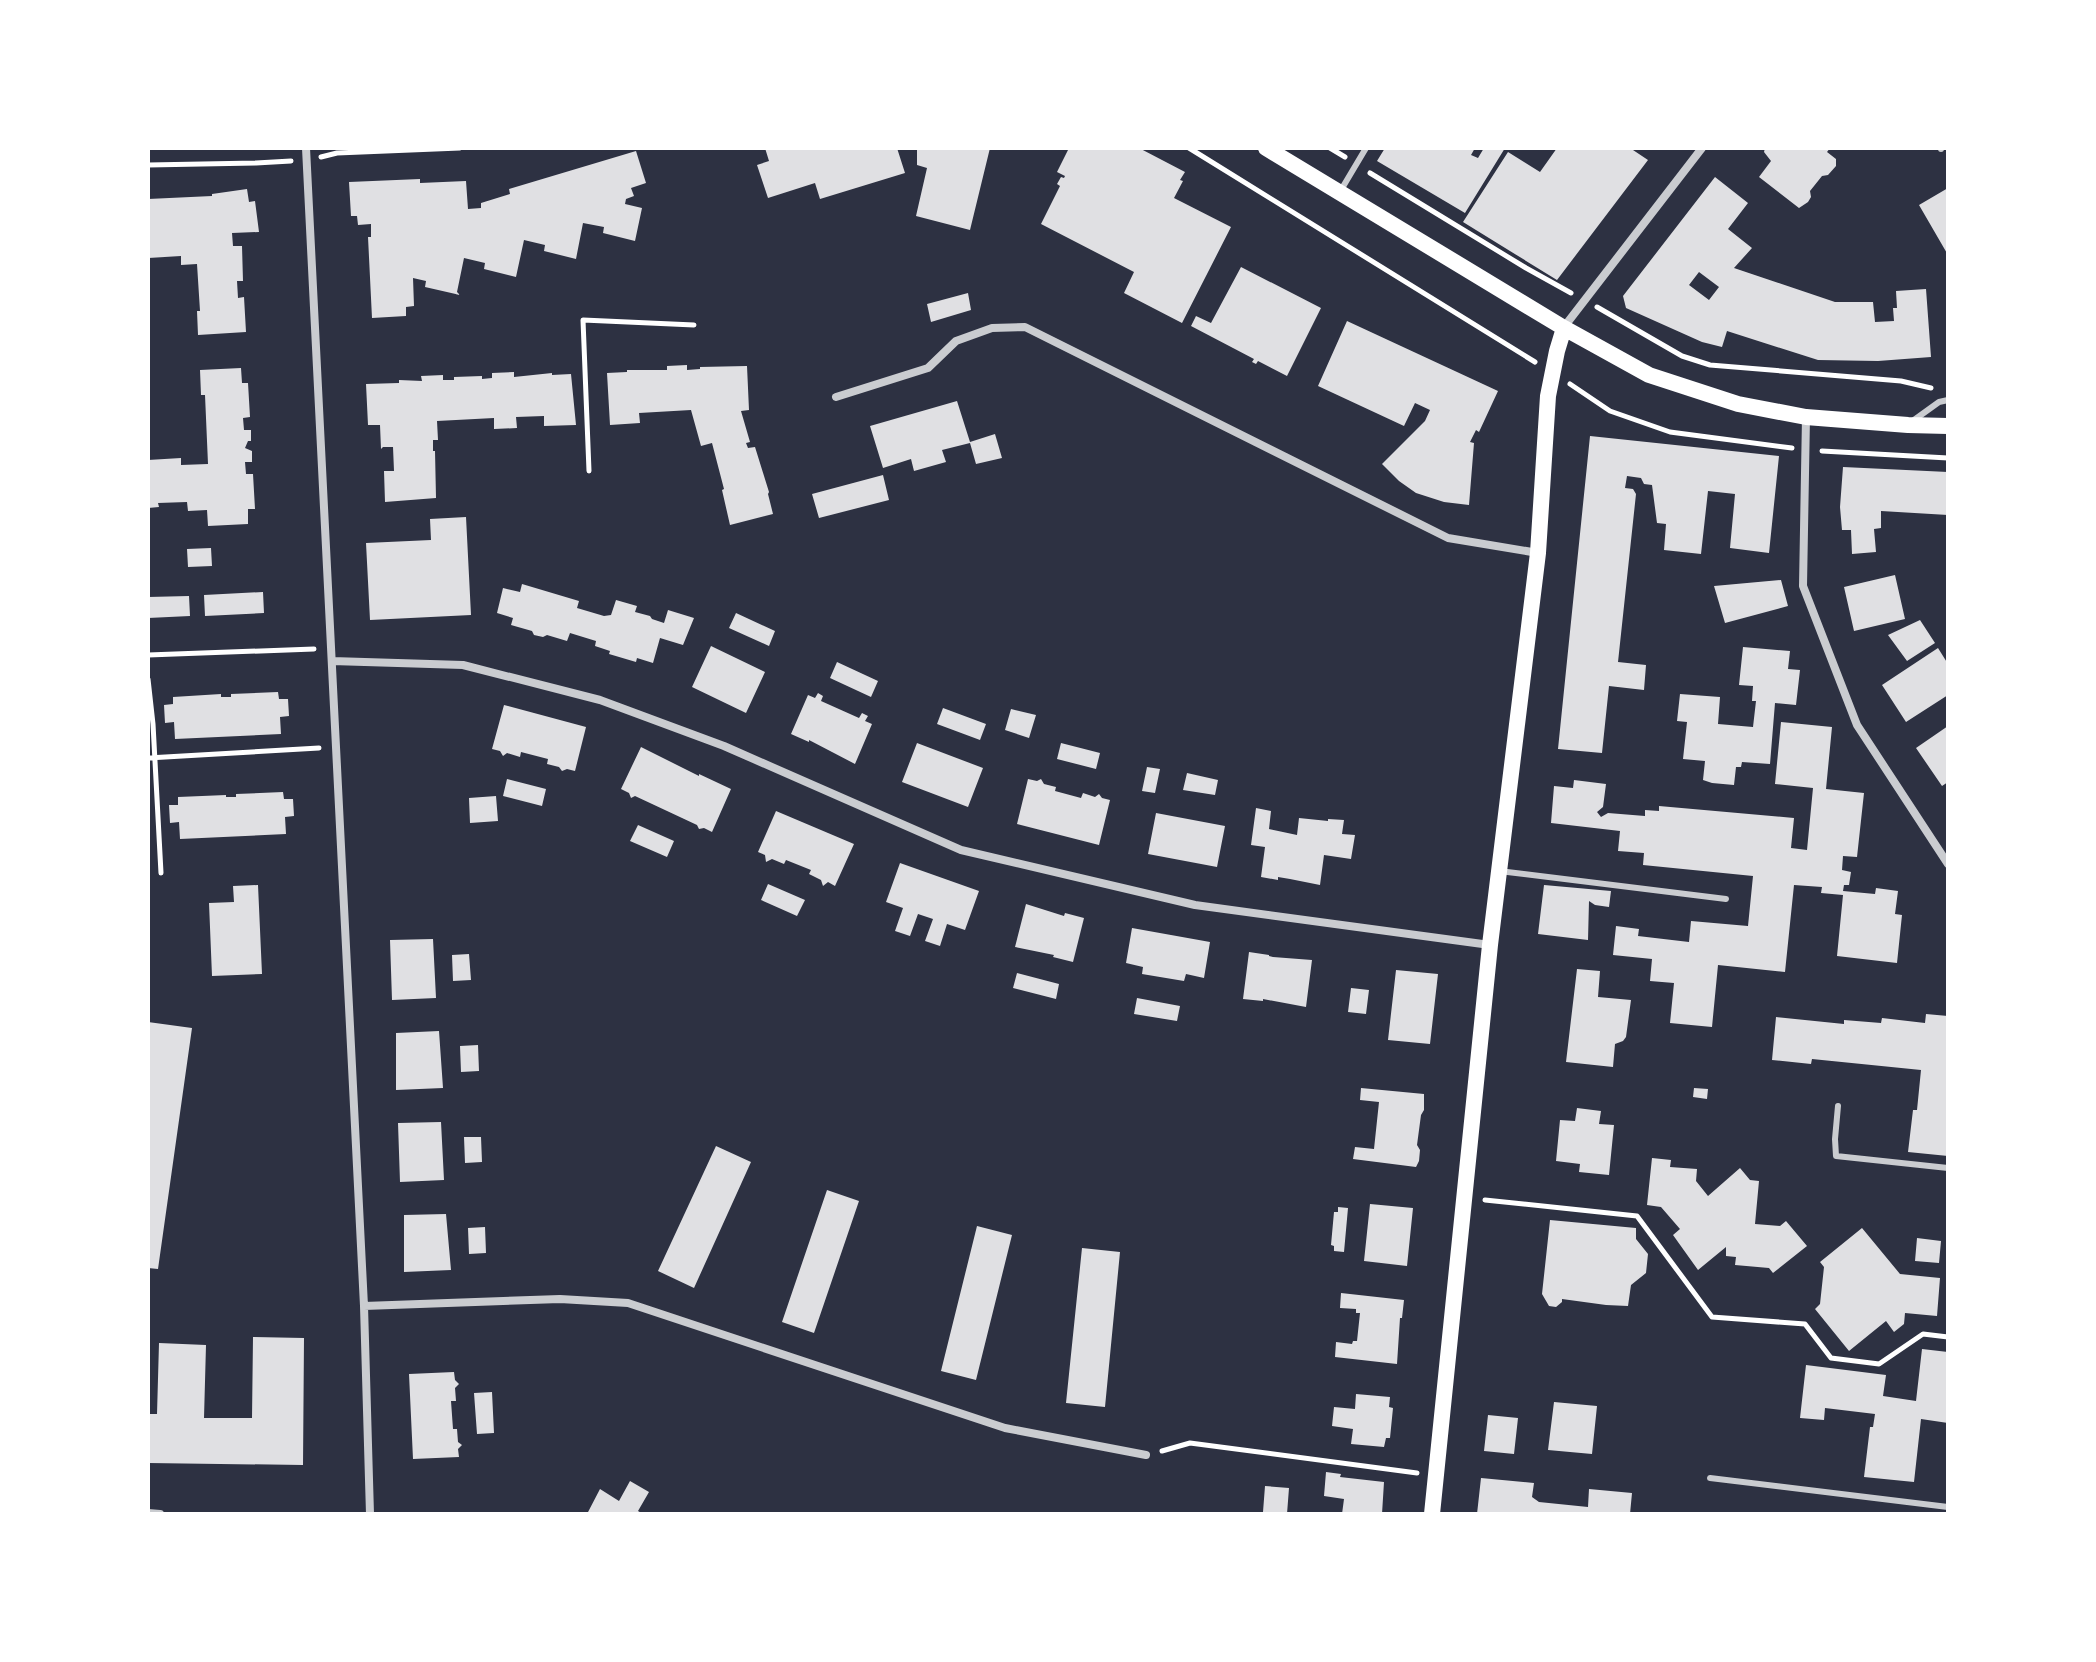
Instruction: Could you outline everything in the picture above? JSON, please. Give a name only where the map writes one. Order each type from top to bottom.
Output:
[{"type":"main road","points":[[1266,148],[1564,328],[1649,375],[1738,404],[1806,417],[1948,426]]},
{"type":"main road","points":[[1432,1514],[1490,945],[1538,553],[1548,396],[1564,328]]},
{"type":"street","points":[[306,148],[364,1306],[370,1514]]},
{"type":"street","points":[[1564,328],[1702,148]]},
{"type":"street","points":[[836,397],[928,368],[956,341],[992,328],[1025,327],[1448,538],[1538,553]]},
{"type":"street","points":[[1806,417],[1803,586],[1857,725],[1948,864]]},
{"type":"street","points":[[332,661],[463,665],[600,700],[724,746],[961,850],[1195,905],[1490,945]]},
{"type":"street","points":[[364,1306],[560,1299],[628,1303],[1005,1428],[1146,1455]]},
{"type":"street","points":[[148,1513],[160,1514]]},
{"type":"lane","points":[[1339,193],[1366,148]]},
{"type":"lane","points":[[1908,425],[1939,402],[1948,400]]},
{"type":"lane","points":[[1499,871],[1726,899]]},
{"type":"lane","points":[[1838,1106],[1836,1156],[1948,1168]]},
{"type":"lane","points":[[1710,1478],[1948,1507]]},
{"type":"path","points":[[1330,148],[1526,268],[1682,356],[1710,365],[1901,381],[1932,388]]},
{"type":"path","points":[[589,471],[583,320],[694,325]]},
{"type":"path","points":[[148,655],[331,649]]},
{"type":"path","points":[[148,679],[161,873]]},
{"type":"path","points":[[151,757],[336,747]]},
{"type":"path","points":[[1465,1198],[1637,1216],[1712,1317],[1805,1324],[1831,1358],[1879,1364],[1923,1334],[1948,1337]]},
{"type":"path","points":[[1146,1455],[1190,1443],[1436,1476]]},
{"type":"building","points":[[765,148],[897,148],[905,173],[820,199],[815,183],[768,198],[757,165],[769,161]]},
{"type":"building","points":[[917,148],[990,148],[970,230],[916,216],[927,168],[917,165]]},
{"type":"building","points":[[1069,148],[1139,148],[1185,172],[1174,198],[1231,227],[1182,323],[1124,293],[1134,272],[1041,224],[1060,186],[1057,184],[1065,176],[1057,172]]},
{"type":"building","points":[[1385,148],[1475,148],[1471,155],[1478,158],[1484,148],[1505,148],[1465,213],[1377,161]]},
{"type":"building","points":[[1557,148],[1630,148],[1648,160],[1557,280],[1463,222],[1508,152],[1540,172]]},
{"type":"building","points":[[1765,148],[1830,148],[1827,152],[1836,159],[1836,166],[1828,175],[1822,176],[1810,191],[1808,202],[1799,208],[1759,177],[1771,161],[1764,152]]},
{"type":"building","points":[[636,151],[646,183],[631,188],[634,196],[626,199],[625,204],[642,208],[635,241],[603,233],[604,227],[583,223],[576,259],[544,251],[545,245],[524,240],[516,277],[484,269],[485,263],[464,258],[457,292],[460,295],[425,287],[426,281],[413,278],[414,306],[406,307],[406,316],[372,318],[368,237],[371,237],[371,224],[358,225],[357,216],[351,216],[349,182],[466,181],[468,209],[481,208],[481,203],[510,194],[509,189]]},
{"type":"building","points":[[1715,177],[1748,203],[1728,229],[1752,248],[1734,268],[1835,302],[1873,302],[1875,322],[1894,321],[1896,291],[1926,289],[1931,357],[1878,361],[1818,360],[1727,331],[1722,347],[1702,342],[1626,308],[1623,296]],"holes":[[[1699,272],[1719,287],[1709,300],[1689,285]]]},
{"type":"building","points":[[1948,188],[1948,255],[1919,205]]},
{"type":"building","points":[[247,189],[249,202],[255,201],[259,232],[232,233],[233,246],[242,246],[243,281],[237,281],[238,298],[244,297],[246,332],[198,335],[197,264],[181,265],[181,256],[148,258],[148,199],[212,196]]},
{"type":"building","points":[[1241,267],[1321,308],[1287,376],[1258,361],[1256,364],[1252,362],[1254,359],[1191,326],[1196,316],[1211,323]]},
{"type":"building","points":[[968,293],[971,310],[931,322],[927,304]]},
{"type":"building","points":[[1347,321],[1498,391],[1479,432],[1476,430],[1470,442],[1474,443],[1469,505],[1444,502],[1416,493],[1382,464],[1425,421],[1430,410],[1415,403],[1404,426],[1318,386]]},
{"type":"building","points":[[687,365],[687,370],[747,366],[749,410],[741,411],[750,442],[746,443],[748,448],[755,447],[773,514],[730,525],[712,443],[701,446],[691,410],[639,413],[640,423],[610,425],[607,373],[667,370],[667,366]]},
{"type":"building","points":[[241,368],[242,383],[248,383],[250,417],[243,418],[244,430],[251,430],[251,441],[245,448],[252,451],[252,462],[245,462],[246,474],[253,474],[255,509],[248,509],[248,524],[208,526],[207,510],[188,511],[187,502],[158,503],[159,507],[148,508],[148,460],[181,458],[181,465],[208,464],[205,395],[201,395],[200,370]]},
{"type":"building","points":[[514,372],[514,377],[571,374],[576,425],[544,426],[544,416],[516,417],[517,428],[494,429],[494,418],[437,421],[438,440],[433,440],[436,498],[385,502],[384,471],[394,471],[393,447],[381,449],[380,425],[368,425],[366,384],[422,381],[421,376],[443,375],[443,380],[482,376],[482,379],[492,378],[492,373]]},
{"type":"building","points":[[957,401],[970,442],[995,434],[1002,458],[976,464],[970,443],[942,450],[946,462],[914,471],[911,459],[883,468],[870,426]]},
{"type":"building","points":[[1590,436],[1779,456],[1769,553],[1730,548],[1735,494],[1708,491],[1701,554],[1664,550],[1666,524],[1657,523],[1652,485],[1644,484],[1641,478],[1627,476],[1625,488],[1633,489],[1636,494],[1618,662],[1646,665],[1644,690],[1609,686],[1602,753],[1558,749]]},
{"type":"building","points":[[1843,467],[1948,472],[1948,515],[1881,511],[1881,528],[1874,529],[1876,552],[1852,554],[1851,530],[1842,530]]},
{"type":"building","points":[[883,475],[889,500],[819,518],[812,494]]},
{"type":"building","points":[[466,517],[471,615],[370,620],[366,543],[431,540],[430,519]]},
{"type":"building","points":[[211,548],[212,566],[188,567],[187,549]]},
{"type":"building","points":[[1895,575],[1905,619],[1854,631],[1844,587]]},
{"type":"building","points":[[1781,580],[1788,606],[1725,623],[1714,586]]},
{"type":"building","points":[[522,584],[579,601],[577,608],[604,616],[611,615],[616,600],[637,606],[635,612],[664,623],[668,610],[694,618],[683,645],[660,638],[653,663],[637,658],[636,662],[609,654],[610,651],[595,646],[596,641],[570,633],[567,641],[534,635],[532,631],[511,625],[513,618],[497,613],[503,588],[520,592]]},
{"type":"building","points":[[263,592],[264,613],[205,616],[204,595]]},
{"type":"building","points":[[189,596],[190,616],[148,618],[148,597]]},
{"type":"building","points":[[736,613],[775,631],[769,646],[729,628]]},
{"type":"building","points":[[1920,620],[1935,643],[1907,661],[1888,635]]},
{"type":"building","points":[[711,646],[765,672],[746,713],[692,687]]},
{"type":"building","points":[[1743,647],[1790,651],[1788,669],[1800,670],[1796,705],[1775,703],[1770,764],[1742,762],[1741,767],[1736,767],[1734,785],[1712,783],[1703,780],[1705,761],[1683,759],[1687,722],[1677,721],[1680,694],[1720,697],[1718,724],[1753,727],[1756,701],[1752,701],[1753,686],[1739,685]]},
{"type":"building","points":[[1938,648],[1948,664],[1948,695],[1906,722],[1882,685]]},
{"type":"building","points":[[837,662],[878,681],[871,697],[830,678]]},
{"type":"building","points":[[278,692],[279,699],[288,699],[289,716],[280,717],[281,734],[175,739],[174,722],[165,723],[164,705],[173,704],[173,697],[221,694],[221,697],[231,697],[231,694]]},
{"type":"building","points":[[818,693],[823,696],[821,701],[859,718],[862,713],[868,716],[865,721],[872,724],[855,764],[791,734],[808,695],[815,698]]},
{"type":"building","points":[[504,705],[586,727],[575,771],[562,771],[547,764],[548,759],[521,752],[520,757],[507,753],[503,756],[500,751],[492,749]]},
{"type":"building","points":[[943,708],[986,724],[980,740],[937,724]]},
{"type":"building","points":[[1011,709],[1036,715],[1029,738],[1005,730]]},
{"type":"building","points":[[1781,722],[1832,727],[1826,789],[1864,793],[1857,857],[1843,856],[1842,870],[1851,872],[1849,885],[1844,885],[1843,891],[1875,894],[1876,888],[1898,891],[1895,914],[1902,915],[1897,963],[1837,956],[1843,895],[1821,893],[1822,887],[1794,885],[1785,972],[1718,965],[1712,1027],[1670,1023],[1674,983],[1650,981],[1652,959],[1613,955],[1616,926],[1639,929],[1638,936],[1689,942],[1691,921],[1748,926],[1753,876],[1643,865],[1644,853],[1618,851],[1620,831],[1551,823],[1554,786],[1573,788],[1574,780],[1606,784],[1603,807],[1597,812],[1601,817],[1608,813],[1645,816],[1645,810],[1659,811],[1659,806],[1794,818],[1791,848],[1807,850],[1813,788],[1775,784]]},
{"type":"building","points":[[1948,726],[1948,782],[1942,786],[1916,748]]},
{"type":"building","points":[[917,743],[983,768],[968,807],[902,782]]},
{"type":"building","points":[[1061,743],[1100,753],[1096,769],[1057,759]]},
{"type":"building","points":[[641,747],[731,789],[712,832],[699,829],[697,825],[635,796],[631,798],[621,789]]},
{"type":"building","points":[[1147,767],[1160,769],[1155,793],[1142,791]]},
{"type":"building","points":[[1187,773],[1218,780],[1215,795],[1183,790]]},
{"type":"building","points":[[507,779],[546,789],[542,806],[503,796]]},
{"type":"building","points":[[1028,779],[1041,779],[1044,784],[1056,787],[1055,791],[1081,798],[1083,793],[1095,797],[1099,794],[1110,800],[1099,845],[1017,824]]},
{"type":"building","points":[[283,792],[284,799],[293,799],[294,816],[285,817],[286,834],[180,839],[179,822],[170,823],[169,805],[178,805],[178,797],[236,797],[236,794]]},
{"type":"building","points":[[496,796],[498,821],[470,823],[469,798]]},
{"type":"building","points":[[1256,808],[1271,811],[1269,829],[1297,835],[1299,818],[1344,820],[1342,834],[1355,835],[1351,859],[1324,855],[1320,885],[1261,877],[1265,847],[1251,845]]},
{"type":"building","points":[[776,811],[854,844],[835,886],[828,882],[823,886],[821,880],[809,874],[811,870],[786,860],[784,864],[772,859],[766,862],[765,855],[758,852]]},
{"type":"building","points":[[1156,813],[1225,826],[1217,867],[1148,854]]},
{"type":"building","points":[[638,825],[674,841],[667,857],[630,841]]},
{"type":"building","points":[[900,863],[979,891],[965,930],[947,924],[940,946],[925,941],[933,919],[918,914],[910,936],[895,931],[903,908],[886,902]]},
{"type":"building","points":[[768,884],[805,900],[797,916],[761,900]]},
{"type":"building","points":[[258,885],[262,974],[212,976],[209,903],[234,902],[233,886]]},
{"type":"building","points":[[1544,885],[1611,891],[1609,907],[1589,901],[1588,940],[1538,934]]},
{"type":"building","points":[[1026,904],[1064,916],[1065,913],[1084,918],[1073,962],[1015,947]]},
{"type":"building","points":[[1132,928],[1210,942],[1204,978],[1186,974],[1184,981],[1142,974],[1143,967],[1126,963]]},
{"type":"building","points":[[433,939],[436,998],[392,1000],[390,940]]},
{"type":"building","points":[[1249,952],[1312,960],[1306,1007],[1263,999],[1243,999]]},
{"type":"building","points":[[469,954],[471,980],[453,981],[452,955]]},
{"type":"building","points":[[1577,969],[1600,971],[1598,997],[1631,1000],[1626,1037],[1615,1044],[1613,1067],[1566,1062]]},
{"type":"building","points":[[1396,970],[1438,974],[1430,1044],[1388,1040]]},
{"type":"building","points":[[1017,973],[1059,984],[1056,999],[1013,988]]},
{"type":"building","points":[[1351,988],[1369,990],[1366,1014],[1348,1012]]},
{"type":"building","points":[[1137,998],[1180,1006],[1177,1021],[1134,1014]]},
{"type":"building","points":[[1926,1014],[1948,1016],[1948,1156],[1908,1152],[1921,1070],[1812,1059],[1811,1064],[1772,1060],[1776,1017],[1844,1024],[1844,1020],[1881,1023],[1882,1018],[1925,1023]]},
{"type":"building","points":[[148,1022],[192,1028],[158,1269],[148,1268]]},
{"type":"building","points":[[439,1031],[443,1088],[396,1090],[396,1033]]},
{"type":"building","points":[[478,1045],[479,1071],[461,1072],[460,1046]]},
{"type":"building","points":[[1361,1088],[1424,1094],[1416,1167],[1353,1159],[1355,1147],[1374,1149],[1379,1102],[1360,1100]]},
{"type":"building","points":[[1694,1088],[1708,1089],[1707,1099],[1693,1097]]},
{"type":"building","points":[[1577,1108],[1601,1111],[1599,1124],[1614,1125],[1609,1175],[1579,1172],[1580,1164],[1556,1161],[1560,1120],[1575,1121]]},
{"type":"building","points":[[441,1122],[444,1180],[400,1182],[398,1123]]},
{"type":"building","points":[[464,1137],[481,1137],[482,1162],[465,1163]]},
{"type":"building","points":[[716,1146],[751,1162],[694,1288],[658,1271]]},
{"type":"building","points":[[1652,1158],[1671,1160],[1670,1167],[1697,1169],[1696,1181],[1708,1196],[1740,1168],[1750,1180],[1759,1181],[1755,1224],[1780,1226],[1786,1221],[1807,1246],[1773,1273],[1769,1268],[1735,1265],[1736,1257],[1726,1256],[1726,1247],[1698,1270],[1673,1235],[1680,1229],[1661,1207],[1647,1205]]},
{"type":"building","points":[[827,1190],[859,1201],[814,1333],[782,1322]]},
{"type":"building","points":[[1370,1204],[1413,1208],[1407,1266],[1364,1261]]},
{"type":"building","points":[[1338,1207],[1348,1208],[1344,1252],[1334,1251],[1331,1245],[1334,1212],[1338,1212]]},
{"type":"building","points":[[446,1214],[451,1270],[404,1272],[404,1215]]},
{"type":"building","points":[[1550,1220],[1636,1228],[1636,1239],[1648,1254],[1646,1273],[1631,1285],[1628,1306],[1562,1299],[1556,1307],[1549,1306],[1542,1294]]},
{"type":"building","points":[[977,1226],[1012,1235],[976,1380],[941,1371]]},
{"type":"building","points":[[485,1227],[486,1253],[469,1254],[468,1228]]},
{"type":"building","points":[[1862,1228],[1900,1274],[1940,1278],[1937,1316],[1905,1313],[1904,1324],[1894,1332],[1886,1321],[1849,1351],[1815,1309],[1820,1304],[1824,1267],[1820,1262]]},
{"type":"building","points":[[1917,1238],[1941,1241],[1939,1263],[1915,1261]]},
{"type":"building","points":[[1082,1248],[1120,1252],[1105,1407],[1066,1403]]},
{"type":"building","points":[[1341,1293],[1404,1300],[1397,1364],[1335,1357],[1336,1342],[1352,1344],[1357,1341],[1360,1313],[1356,1313],[1356,1309],[1340,1308]]},
{"type":"building","points":[[253,1337],[304,1338],[303,1465],[148,1463],[148,1414],[157,1414],[159,1343],[206,1345],[204,1418],[252,1418]]},
{"type":"building","points":[[1922,1349],[1948,1352],[1948,1423],[1921,1419],[1914,1482],[1864,1477],[1870,1427],[1873,1427],[1875,1414],[1825,1408],[1824,1420],[1800,1418],[1806,1365],[1886,1375],[1883,1396],[1916,1401]]},
{"type":"building","points":[[454,1372],[459,1384],[455,1388],[456,1401],[451,1401],[453,1429],[457,1429],[458,1442],[462,1445],[458,1449],[459,1457],[413,1459],[409,1374]]},
{"type":"building","points":[[492,1392],[494,1433],[477,1434],[474,1393]]},
{"type":"building","points":[[1356,1394],[1390,1397],[1389,1407],[1393,1408],[1390,1438],[1386,1438],[1384,1447],[1351,1444],[1353,1429],[1332,1426],[1334,1407],[1355,1409]]},
{"type":"building","points":[[1554,1402],[1597,1406],[1592,1454],[1548,1450]]},
{"type":"building","points":[[1488,1415],[1518,1418],[1514,1454],[1484,1451]]},
{"type":"building","points":[[1326,1472],[1341,1474],[1340,1477],[1384,1482],[1382,1514],[1342,1514],[1344,1499],[1324,1496]]},
{"type":"building","points":[[1481,1478],[1534,1483],[1532,1497],[1539,1502],[1588,1507],[1589,1489],[1632,1493],[1630,1514],[1477,1514]]},
{"type":"building","points":[[630,1481],[649,1492],[638,1511],[643,1514],[587,1514],[600,1489],[619,1501]]},
{"type":"building","points":[[1265,1486],[1289,1488],[1287,1514],[1263,1512]]}]
